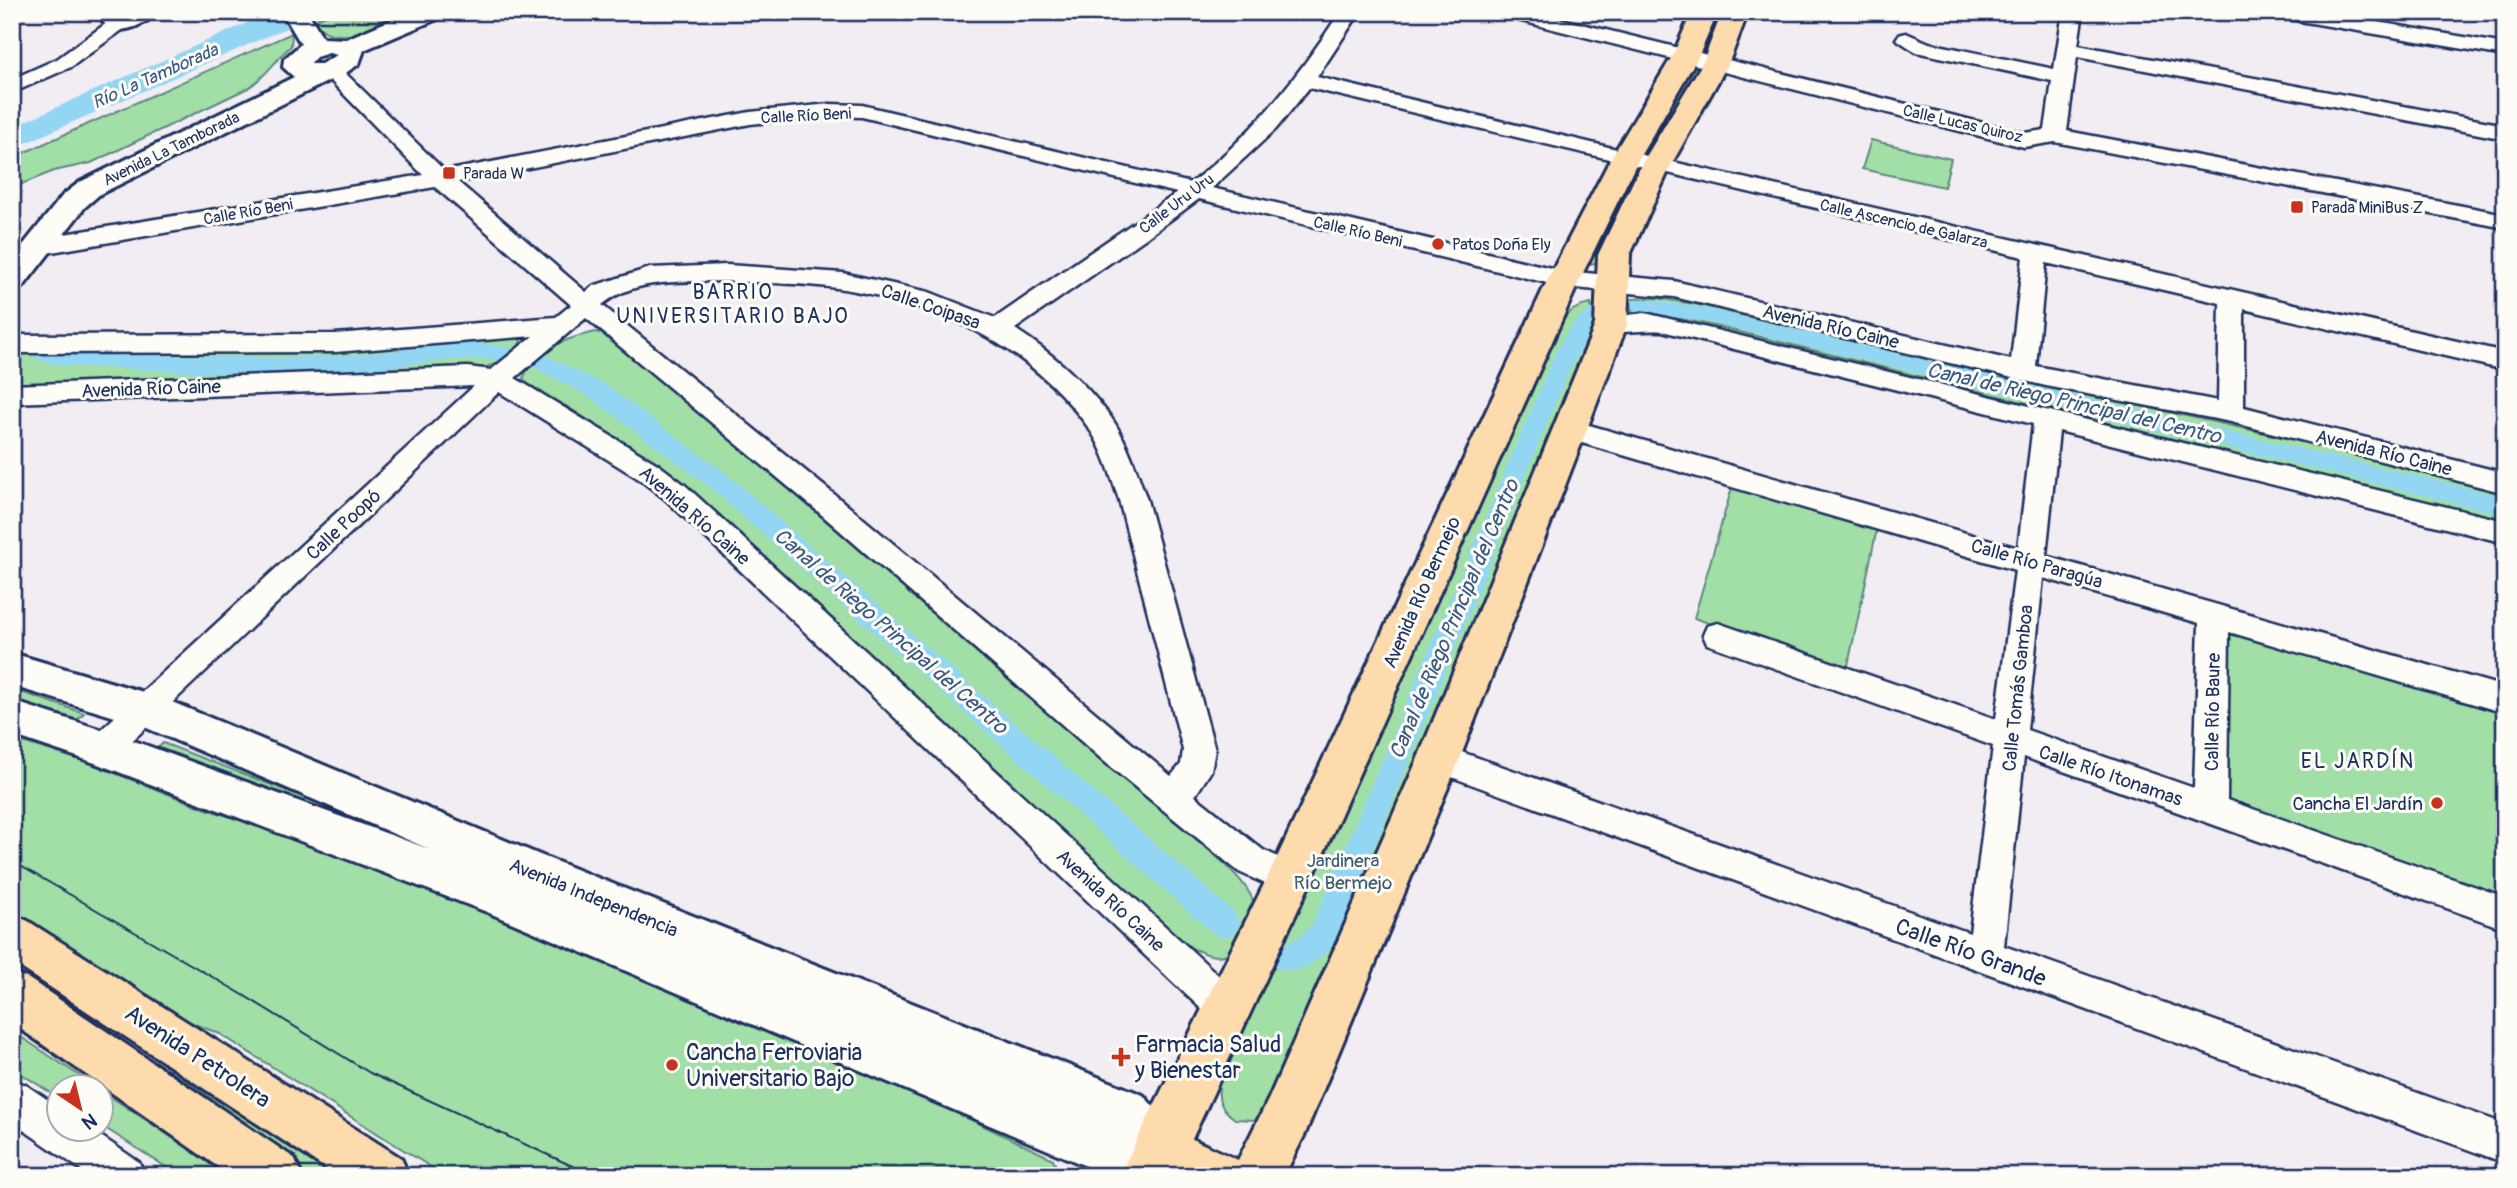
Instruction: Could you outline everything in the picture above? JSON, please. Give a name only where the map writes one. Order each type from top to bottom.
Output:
[{"type":"main road","points":[[114,18],[143,12]]},
{"type":"main road","points":[[311,50],[350,58],[351,50],[348,47],[433,12]]},
{"type":"main road","name":"Avenida Río Bermejo","points":[[1152,1164],[1290,879],[1564,279],[1625,158],[1686,55],[1705,12]]},
{"type":"main road","points":[[1257,1176],[1287,1116],[1438,758],[1611,324],[1614,255],[1656,165],[1716,62],[1735,12]]},
{"type":"main road","name":"Avenida La Tamborada","points":[[12,280],[26,243],[90,188],[285,94],[311,50]]},
{"type":"main road","name":"Avenida Independencia","points":[[12,668],[145,709],[524,869],[1125,1113],[1152,1164]]},
{"type":"main road","name":"Avenida Independencia","points":[[12,718],[103,748],[502,897],[1093,1144],[1152,1164],[1219,1176]]},
{"type":"main road","name":"Avenida Petrolera","points":[[12,936],[383,1176]]},
{"type":"main road","points":[[12,995],[276,1176]]},
{"type":"street","name":"Calle Uru Uru","points":[[997,329],[1195,193],[1269,124],[1305,81],[1350,12]]},
{"type":"street","name":"Calle Lucas Quiroz","points":[[1508,12],[2024,140],[2054,135],[2505,221]]},
{"type":"street","points":[[2054,135],[2073,12]]},
{"type":"street","points":[[2282,12],[2505,50]]},
{"type":"street","points":[[12,87],[64,63],[114,18]]},
{"type":"street","points":[[1906,39],[1923,48],[2065,77]]},
{"type":"street","points":[[2069,49],[2505,132]]},
{"type":"street","points":[[311,50],[440,179],[595,311],[1251,861],[1290,879]]},
{"type":"street","name":"Calle Ascencio de Galarza","points":[[1305,81],[1625,158],[2505,360]]},
{"type":"street","name":"Calle Río Beni","points":[[26,243],[440,179],[710,125],[830,110],[862,111],[897,118],[1195,193],[1564,279]]},
{"type":"street","points":[[2023,371],[2035,253]]},
{"type":"street","name":"Calle Coipasa","points":[[595,311],[621,284],[650,276],[727,273],[809,277],[878,287],[920,298],[997,329],[1032,352],[1080,399],[1100,423],[1122,468],[1133,500],[1199,750],[1200,759],[1195,774],[1172,796]]},
{"type":"street","name":"Avenida Río Caine","points":[[1564,279],[1674,289],[2023,371],[2231,413],[2505,483]]},
{"type":"street","points":[[2231,413],[2232,299]]},
{"type":"street","name":"Calle Poopó","points":[[103,748],[496,380],[562,325],[595,311]]},
{"type":"street","name":"Avenida Río Caine","points":[[1611,324],[1645,321],[1662,324],[2505,532]]},
{"type":"street","points":[[12,344],[335,342],[562,325]]},
{"type":"street","name":"Avenida Río Caine","points":[[12,394],[468,376],[496,380],[545,406],[649,472],[675,492],[1228,1009]]},
{"type":"street","name":"Calle Tomás Gamboa","points":[[1985,957],[2048,418]]},
{"type":"street","name":"Calle Río Paragúa","points":[[1568,429],[2214,614],[2505,701]]},
{"type":"street","name":"Calle Río Baure","points":[[2210,810],[2214,614]]},
{"type":"street","name":"Calle Río Itonamas","points":[[1718,635],[2505,913]]},
{"type":"street","name":"Calle Río Grande","points":[[1438,758],[2505,1144]]},
{"type":"street","points":[[12,1098],[125,1176]]},
{"type":"green space","points":[[332,12],[413,12],[375,28],[347,35],[323,30],[314,20]]},
{"type":"green space","points":[[292,33],[291,46],[248,88],[91,163],[54,171],[12,188],[12,158]]},
{"type":"green space","points":[[1696,65],[1702,67],[1648,157],[1642,154]]},
{"type":"green space","points":[[1871,140],[1951,159],[1944,187],[1862,169]]},
{"type":"green space","points":[[1631,166],[1641,169],[1596,263],[1586,264]]},
{"type":"green space","points":[[1657,298],[1700,305],[1942,363],[2251,430],[2505,490],[2505,521],[1723,328],[1632,312],[1630,299]]},
{"type":"green space","name":"Jardinera Río Bermejo","points":[[1591,304],[1595,329],[1375,878],[1269,1109],[1255,1120],[1235,1119],[1220,1103],[1220,1081],[1288,916],[1554,333],[1569,313],[1578,307]]},
{"type":"green space","points":[[596,332],[614,338],[1225,864],[1247,889],[1254,905],[1249,929],[1239,944],[1222,956],[1206,954],[1185,945],[662,469],[568,407],[532,390],[523,378],[536,359],[563,341]]},
{"type":"green space","points":[[514,336],[521,339],[517,350],[503,361],[486,367],[12,387],[12,348]]},
{"type":"green space","points":[[1733,484],[1878,524],[1847,670],[1694,618]]},
{"type":"green space","points":[[2237,632],[2505,707],[2505,904],[2226,803],[2228,636]]},
{"type":"green space","points":[[12,689],[84,713],[77,720],[12,699]]},
{"type":"green space","points":[[12,739],[84,761],[209,810],[326,847],[489,912],[892,1082],[1053,1159],[1060,1176],[445,1176],[220,1034],[154,1008],[12,914]]},
{"type":"green space","points":[[163,743],[414,840],[297,804],[153,753]]},
{"type":"green space","points":[[98,1026],[338,1176],[308,1176]]},
{"type":"green space","points":[[12,1031],[74,1072],[46,1072],[46,1090],[12,1068]]},
{"type":"green space","points":[[116,1100],[230,1176],[180,1176],[116,1135]]},
{"type":"waterway","name":"Río La Tamborada","points":[[12,139],[298,12]]},
{"type":"waterway","name":"Canal de Riego Principal del Centro","points":[[1642,306],[1701,314],[2505,506]]},
{"type":"waterway","name":"Canal de Riego Principal del Centro","points":[[1287,957],[1307,951],[1323,935],[1555,377],[1579,332],[1602,312]]},
{"type":"waterway","name":"Canal de Riego Principal del Centro","points":[[45,355],[161,363],[277,366],[355,363],[448,351],[486,350],[504,353]]},
{"type":"waterway","name":"Canal de Riego Principal del Centro","points":[[542,362],[596,390],[714,477],[1224,923]]},
{"type":"tram line","points":[[12,861],[240,993],[370,1073],[594,1176]]},
{"type":"place","name":"Parada W","points":[[449,173]]},
{"type":"place","name":"Parada MiniBus Z","points":[[2297,207]]},
{"type":"place","name":"Patos Doña Ely","points":[[1438,244]]},
{"type":"place","name":"Cancha El Jardín","points":[[2437,803]]},
{"type":"place","name":"Farmacia Salud y Bienestar","points":[[1121,1057]]},
{"type":"place","name":"Cancha Ferroviaria Universitario Bajo","points":[[672,1065]]},
{"type":"district","name":"BARRIO UNIVERSITARIO BAJO","points":[[733,304]]},
{"type":"district","name":"EL JARDÍN","points":[[2358,761]]}]
